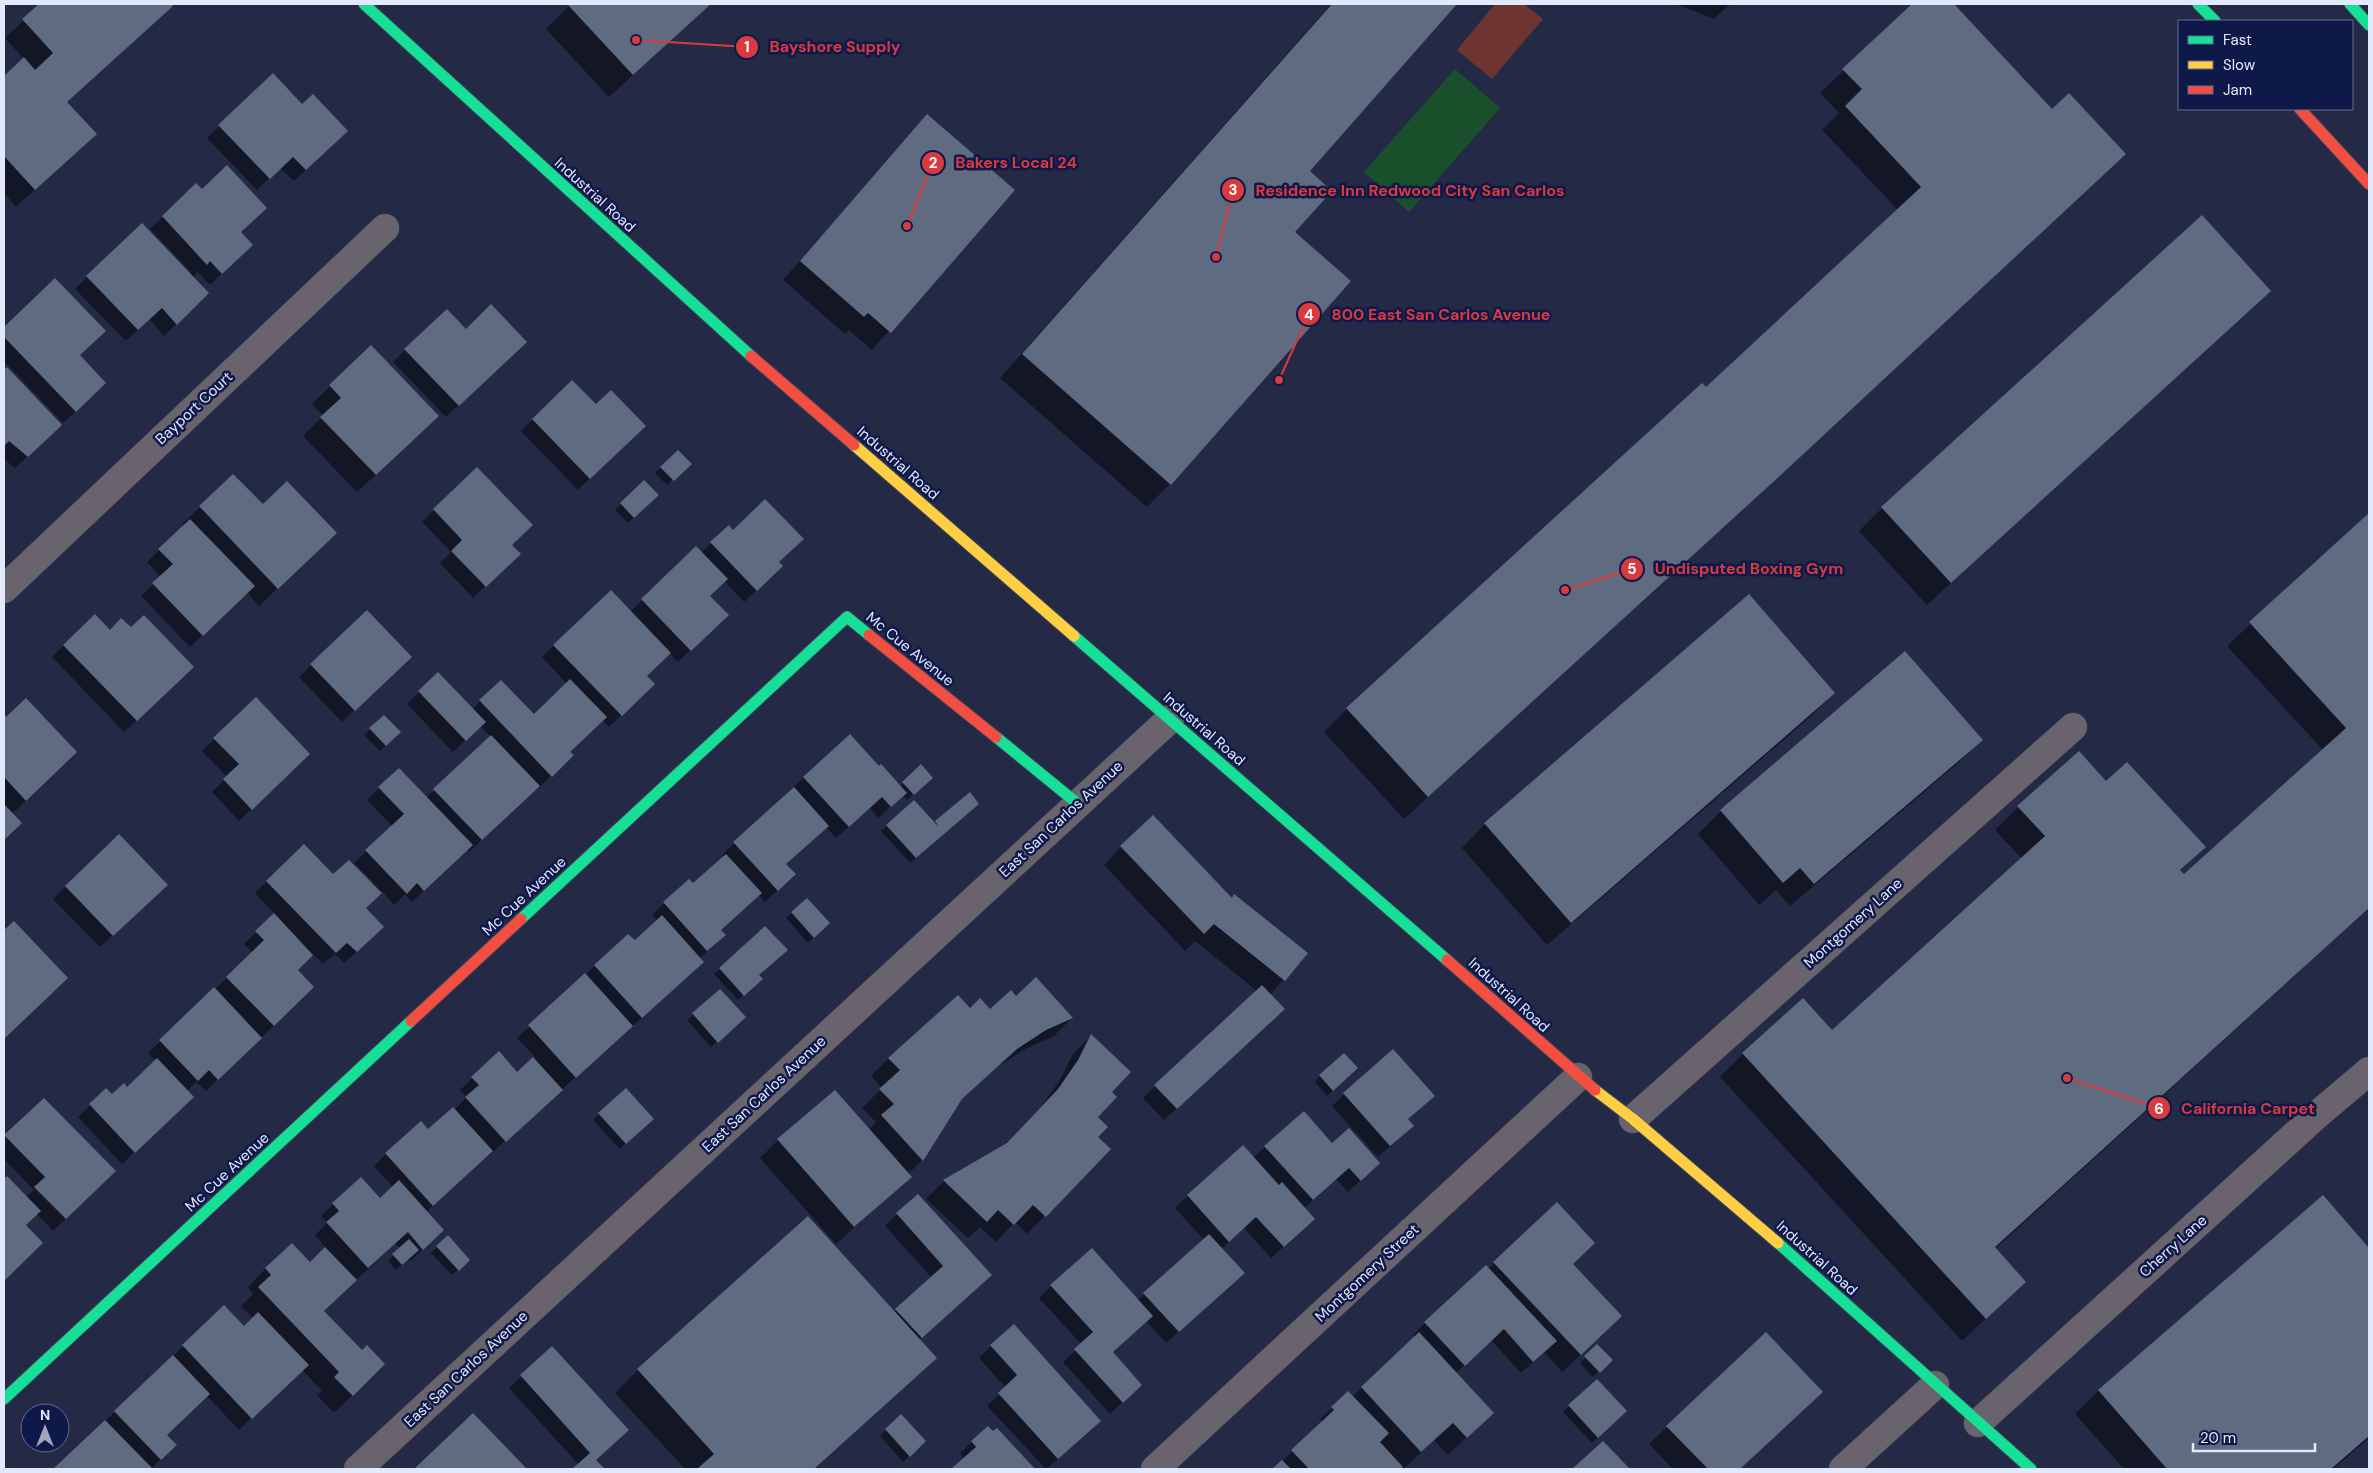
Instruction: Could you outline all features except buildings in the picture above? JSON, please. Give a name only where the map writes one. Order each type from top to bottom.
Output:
[{"type":"main road","name":"Industrial Road","points":[[364,4],[708,319],[1365,887],[1578,1077],[1633,1119],[1802,1264],[2031,1469]]},
{"type":"main road","points":[[2198,4],[2214,20]]},
{"type":"main road","points":[[2210,4],[2224,20]]},
{"type":"main road","points":[[2350,4],[2369,25]]},
{"type":"main road","points":[[2301,110],[2369,184]]},
{"type":"main road","name":"Mc Cue Avenue","points":[[4,1399],[847,617],[1078,804]]},
{"type":"street","name":"Bayport Court","points":[[4,589],[385,228]]},
{"type":"street","name":"East San Carlos Avenue","points":[[358,1469],[1170,719]]},
{"type":"street","name":"Montgomery Lane","points":[[1633,1119],[2073,727]]},
{"type":"street","name":"Cherry Lane","points":[[1978,1423],[2318,1114],[2369,1071]]},
{"type":"street","name":"Montgomery Street","points":[[1155,1469],[1578,1077]]},
{"type":"street","points":[[1843,1469],[1935,1385]]},
{"type":"shaded area","points":[[1495,4],[1524,4],[1543,19],[1492,79],[1457,50]]},
{"type":"shaded area","points":[[1455,69],[1500,108],[1409,212],[1364,172]]},
{"type":"traffic: fast","points":[[364,4],[751,356]]},
{"type":"traffic: fast","points":[[2198,4],[2214,20]]},
{"type":"traffic: fast","points":[[2350,4],[2369,25]]},
{"type":"traffic: fast","points":[[521,919],[847,617],[869,635]]},
{"type":"traffic: fast","points":[[1074,636],[1447,960]]},
{"type":"traffic: fast","points":[[996,737],[1078,804]]},
{"type":"traffic: fast","points":[[4,1399],[411,1021]]},
{"type":"traffic: fast","points":[[1778,1243],[2031,1469]]},
{"type":"traffic: slow","points":[[854,445],[1074,636]]},
{"type":"traffic: slow","points":[[1595,1090],[1633,1119],[1778,1243]]},
{"type":"traffic: jam","points":[[2301,110],[2369,184]]},
{"type":"traffic: jam","points":[[751,356],[854,445]]},
{"type":"traffic: jam","points":[[869,635],[996,737]]},
{"type":"traffic: jam","points":[[411,1021],[521,919]]},
{"type":"traffic: jam","points":[[1447,960],[1595,1090]]},
{"type":"place","name":"Bayshore Supply","points":[[636,40]]},
{"type":"place","name":"Bakers Local 24","points":[[907,226]]},
{"type":"place","name":"Residence Inn Redwood City San Carlos","points":[[1216,257]]},
{"type":"place","name":"800 East San Carlos Avenue","points":[[1279,380]]},
{"type":"place","name":"Undisputed Boxing Gym","points":[[1565,590]]},
{"type":"place","name":"California Carpet","points":[[2067,1078]]}]
